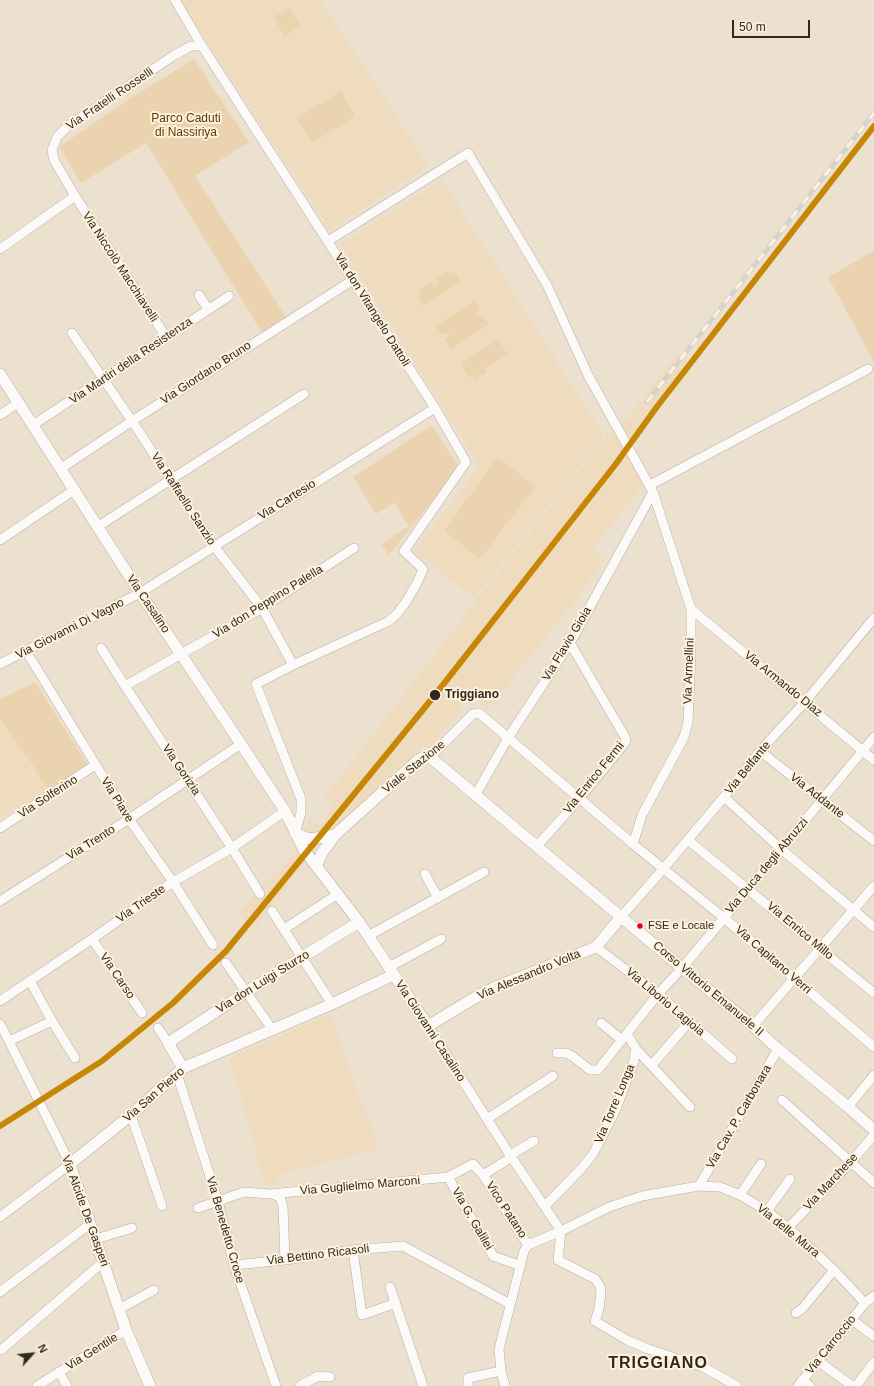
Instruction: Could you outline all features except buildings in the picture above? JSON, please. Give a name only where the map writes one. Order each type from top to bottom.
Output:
[{"type":"street","points":[[175,0],[202,46]]},
{"type":"street","name":"Via Fratelli Rosselli","points":[[75,196],[54,160],[52,150],[57,137],[68,126],[173,56],[191,46],[202,46]]},
{"type":"street","name":"Via don Vitangelo Dattoli","points":[[202,46],[435,408],[466,462],[404,551],[423,569],[406,602],[397,614],[389,621],[293,665]]},
{"type":"street","name":"Via Armellini","points":[[328,241],[468,153],[547,284],[583,364],[652,489],[691,609],[688,722],[684,737],[642,815],[633,844]]},
{"type":"street","points":[[0,249],[75,196]]},
{"type":"street","name":"Via Niccolò Macchiavelli","points":[[75,196],[166,337]]},
{"type":"street","name":"Via Giordano Bruno","points":[[60,469],[132,421],[353,280]]},
{"type":"street","points":[[199,295],[208,309]]},
{"type":"street","name":"Via Martiri della Resistenza","points":[[33,425],[229,296]]},
{"type":"street","name":"Via Raffaello Sanzio","points":[[72,333],[214,546],[262,608],[293,665]]},
{"type":"street","points":[[652,489],[868,369]]},
{"type":"street","name":"Via Casalino","points":[[0,374],[140,593],[182,654],[285,812],[295,833]]},
{"type":"street","points":[[97,526],[304,394]]},
{"type":"street","points":[[0,415],[18,403]]},
{"type":"street","name":"Via Cartesio","points":[[140,593],[435,408]]},
{"type":"street","name":"Via Flavio Gioia","points":[[476,794],[508,738],[570,643],[652,489]]},
{"type":"street","points":[[0,540],[74,490]]},
{"type":"street","name":"Via don Peppino Palella","points":[[125,686],[262,608],[354,548]]},
{"type":"street","name":"Via Giovanni Di Vagno","points":[[0,664],[140,593]]},
{"type":"street","name":"Via Armando Diaz","points":[[691,609],[874,760]]},
{"type":"street","name":"Via Belfante","points":[[621,917],[688,840],[760,751],[805,702],[874,618]]},
{"type":"street","name":"Via Enrico Fermi","points":[[537,846],[580,798],[626,740],[570,643]]},
{"type":"street","name":"Via Gorizia","points":[[101,648],[232,848],[260,894]]},
{"type":"street","name":"Via Piave","points":[[26,651],[129,819],[173,882],[213,945]]},
{"type":"street","points":[[293,665],[256,684],[301,799],[300,813],[295,833],[310,839],[335,836]]},
{"type":"street","name":"Via Capitano Verri","points":[[473,714],[480,713],[633,844],[724,918],[874,1047]]},
{"type":"street","name":"Viale Stazione","points":[[317,865],[322,853],[335,836],[417,761],[430,757],[473,714]]},
{"type":"street","name":"Via Duca degli Abruzzi","points":[[556,1053],[566,1053],[590,1070],[598,1070],[606,1055],[624,1037],[658,994],[682,968],[874,737]]},
{"type":"street","name":"Via Trento","points":[[0,901],[129,819],[241,744]]},
{"type":"street","name":"Via Addante","points":[[760,751],[874,841]]},
{"type":"street","name":"Corso Vittorio Emanuele II","points":[[430,757],[753,1026],[874,1130]]},
{"type":"street","name":"Via Solferino","points":[[0,828],[95,765]]},
{"type":"street","points":[[724,797],[781,849],[874,927]]},
{"type":"street","name":"Via Trieste","points":[[0,1001],[173,882],[232,848],[285,812]]},
{"type":"street","name":"Via Giovanni Casalino","points":[[295,833],[304,850],[317,865],[359,922],[561,1231]]},
{"type":"street","name":"Via Enrico Millo","points":[[688,840],[874,993]]},
{"type":"street","points":[[368,936],[484,872]]},
{"type":"street","points":[[424,874],[438,898]]},
{"type":"street","points":[[753,1026],[854,911],[874,886]]},
{"type":"street","points":[[284,929],[338,894]]},
{"type":"street","points":[[272,911],[332,1004]]},
{"type":"street","name":"Via Alessandro Volta","points":[[428,1026],[481,994],[498,986],[596,947],[621,917]]},
{"type":"street","name":"Via don Luigi Sturzo","points":[[168,1043],[246,992],[359,922]]},
{"type":"street","name":"Via Carso","points":[[92,939],[142,1012]]},
{"type":"street","points":[[391,971],[441,939]]},
{"type":"street","name":"Via Liborio Lagioia","points":[[596,947],[658,994],[732,1059]]},
{"type":"street","points":[[226,963],[272,1029]]},
{"type":"street","name":"Via San Pietro","points":[[0,1217],[131,1115],[180,1071],[272,1029],[332,1004],[391,971]]},
{"type":"street","points":[[30,981],[75,1058]]},
{"type":"street","points":[[9,1042],[52,1021]]},
{"type":"street","points":[[652,1065],[689,1022]]},
{"type":"street","points":[[601,1023],[624,1037]]},
{"type":"street","name":"Via Alcide De Gasperi","points":[[0,1024],[70,1164],[126,1330],[150,1386]]},
{"type":"street","points":[[158,1028],[168,1043],[180,1071]]},
{"type":"street","name":"Via Torre Longa","points":[[545,1206],[581,1169],[593,1154],[616,1109],[633,1064],[636,1049],[624,1037]]},
{"type":"street","points":[[636,1049],[690,1107]]},
{"type":"street","name":"Via Cav. P. Carbonara","points":[[699,1186],[778,1049]]},
{"type":"street","name":"Via Benedetto Croce","points":[[180,1071],[218,1201],[234,1265],[276,1386]]},
{"type":"street","points":[[848,1107],[874,1075]]},
{"type":"street","points":[[487,1119],[553,1076]]},
{"type":"street","points":[[782,1100],[874,1183]]},
{"type":"street","points":[[131,1115],[162,1206]]},
{"type":"street","name":"Via Marchese","points":[[788,1228],[851,1162],[874,1135]]},
{"type":"street","points":[[483,1175],[534,1141]]},
{"type":"street","name":"Via Guglielmo Marconi","points":[[198,1208],[244,1192],[272,1194],[448,1178],[473,1164],[483,1175]]},
{"type":"street","points":[[740,1195],[761,1164]]},
{"type":"street","name":"Vico Patano","points":[[483,1175],[528,1245]]},
{"type":"street","name":"Via G. Galilei","points":[[448,1178],[493,1256],[521,1266]]},
{"type":"street","points":[[767,1211],[790,1179]]},
{"type":"street","name":"Via delle Mura","points":[[528,1245],[561,1231],[609,1207],[642,1196],[699,1186],[720,1187],[740,1195],[767,1211],[834,1270],[865,1304]]},
{"type":"street","points":[[272,1194],[280,1197],[283,1207],[285,1260]]},
{"type":"street","points":[[0,1292],[90,1224]]},
{"type":"street","points":[[96,1239],[132,1228]]},
{"type":"street","points":[[561,1231],[558,1260],[595,1278],[600,1286],[602,1293],[595,1321],[627,1340],[648,1349],[703,1367],[737,1386]]},
{"type":"street","points":[[505,1386],[501,1371],[499,1349],[524,1251],[528,1245]]},
{"type":"street","name":"Via Bettino Ricasoli","points":[[234,1265],[285,1260],[353,1250],[403,1246],[510,1304]]},
{"type":"street","points":[[353,1250],[362,1315],[396,1304]]},
{"type":"street","points":[[1,1350],[103,1262]]},
{"type":"street","points":[[796,1313],[802,1309],[834,1270]]},
{"type":"street","points":[[390,1287],[423,1386]]},
{"type":"street","points":[[119,1309],[154,1290]]},
{"type":"street","name":"Via Carroccio","points":[[800,1383],[865,1304],[874,1296]]},
{"type":"street","points":[[852,1320],[874,1336]]},
{"type":"street","name":"Via Gentile","points":[[37,1386],[126,1330]]},
{"type":"street","points":[[818,1361],[852,1386]]},
{"type":"street","points":[[856,1386],[874,1362]]},
{"type":"street","points":[[468,1386],[468,1378],[501,1371]]},
{"type":"street","points":[[59,1372],[66,1386]]},
{"type":"street","points":[[300,1386],[318,1376],[330,1377]]},
{"type":"street","points":[[800,1383],[810,1386]]},
{"type":"shaded area","points":[[180,0],[319,0],[429,166],[330,230]]},
{"type":"shaded area","points":[[442,180],[604,436],[474,598],[414,551],[480,466],[340,244]]},
{"type":"shaded area","points":[[678,353],[691,366],[628,451],[644,484],[592,549],[605,560],[580,594],[487,710],[471,695],[429,749],[422,746],[321,842],[256,926],[238,913],[297,850],[310,833],[308,819],[318,825],[321,825],[333,806],[324,798],[509,559],[613,429],[628,418]]},
{"type":"shaded area","points":[[0,719],[49,790],[0,819]]},
{"type":"shaded area","points":[[331,1014],[378,1149],[276,1175],[277,1182],[265,1185],[230,1058]]},
{"type":"green space","points":[[290,7],[300,26],[284,37],[274,17]]},
{"type":"green space","name":"Parco Caduti di Nassiriya","points":[[194,59],[249,142],[195,176],[286,317],[262,333],[146,143],[81,183],[59,147],[128,100]]},
{"type":"green space","points":[[341,91],[356,116],[312,143],[297,118]]},
{"type":"green space","points":[[874,251],[874,362],[828,277]]},
{"type":"green space","points":[[448,271],[451,275],[455,272],[461,281],[423,306],[417,297],[422,293],[420,289],[431,282],[434,286],[439,283],[437,278]]},
{"type":"green space","points":[[474,301],[480,310],[475,314],[478,318],[483,315],[489,324],[451,349],[445,339],[450,336],[447,332],[442,335],[436,326]]},
{"type":"green space","points":[[498,339],[507,354],[484,369],[486,373],[483,375],[479,374],[477,380],[474,375],[469,378],[460,364]]},
{"type":"green space","points":[[432,425],[459,467],[389,555],[381,544],[409,526],[394,503],[376,514],[353,477]]},
{"type":"green space","points":[[498,457],[535,487],[480,559],[444,531]]},
{"type":"green space","points":[[35,682],[87,764],[49,790],[0,719],[0,699]]},
{"type":"railway","points":[[647,402],[874,113]]},
{"type":"transit line","points":[[0,1126],[102,1061],[173,1003],[226,951],[435,695],[615,465],[656,408],[874,126]]},
{"type":"place","name":"Triggiano","points":[[435,695]]},
{"type":"place","name":"FSE e Locale","points":[[640,926]]},
{"type":"district","name":"TRIGGIANO","points":[[658,1364]]}]
